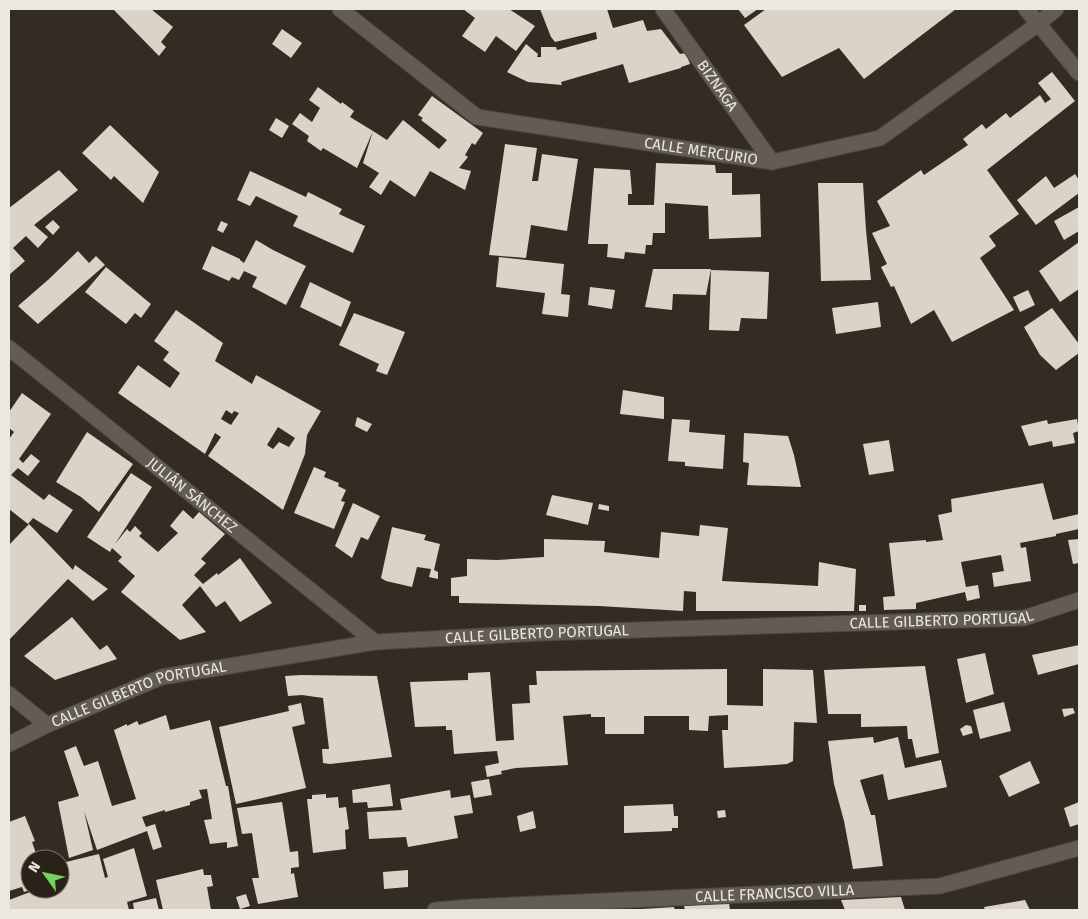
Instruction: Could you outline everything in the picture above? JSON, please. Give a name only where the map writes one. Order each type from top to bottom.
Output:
[{"type":"street","name":"CALLE MERCURIO","points":[[340,9],[477,118],[772,162],[880,138],[1056,9]]},
{"type":"street","name":"BIZNAGA","points":[[663,9],[772,162]]},
{"type":"street","points":[[1026,9],[1079,74]]},
{"type":"street","name":"JULIÁN SÁNCHEZ","points":[[9,348],[375,642]]},
{"type":"street","name":"CALLE GILBERTO PORTUGAL","points":[[9,744],[46,725],[162,677],[375,642],[540,633],[1024,618],[1079,600]]},
{"type":"street","points":[[9,694],[46,725]]},
{"type":"street","name":"CALLE FRANCISCO VILLA","points":[[435,910],[481,906],[940,886],[1079,848]]},
{"type":"building","points":[[113,9],[151,9],[173,27],[161,42],[166,47],[159,56]]},
{"type":"building","points":[[463,9],[509,9],[535,26],[516,51],[496,36],[485,52],[462,36],[475,18]]},
{"type":"building","points":[[540,9],[607,9],[613,28],[643,20],[647,31],[661,29],[680,54],[686,53],[690,64],[629,83],[623,64],[561,82],[562,85],[528,82],[507,72],[526,44],[538,54],[537,57],[541,57],[541,47],[556,47],[557,50],[597,39],[596,32],[555,42],[551,37]]},
{"type":"building","points":[[738,9],[758,9],[745,18]]},
{"type":"building","points":[[766,9],[956,9],[864,79],[839,48],[782,77],[744,25]]},
{"type":"building","points":[[282,29],[302,43],[291,58],[272,44]]},
{"type":"building","points":[[1052,72],[1075,101],[987,170],[1019,214],[989,236],[996,246],[980,258],[1014,310],[952,342],[934,310],[911,324],[894,286],[891,287],[881,267],[887,264],[872,233],[890,226],[877,201],[921,170],[924,175],[968,145],[963,139],[982,124],[986,129],[1006,113],[1010,118],[1040,95],[1045,103],[1051,99],[1038,83]]},
{"type":"building","points":[[318,87],[354,111],[350,117],[373,131],[357,168],[323,148],[321,151],[307,141],[309,136],[292,124],[300,113],[312,122],[320,108],[309,100]]},
{"type":"building","points":[[432,96],[483,133],[475,145],[472,143],[465,155],[468,157],[459,168],[471,171],[465,190],[430,171],[415,197],[390,180],[381,195],[369,187],[379,173],[363,163],[373,131],[387,140],[403,120],[439,149],[447,140],[421,120],[423,118],[418,115]]},
{"type":"building","points":[[276,118],[289,126],[282,138],[269,130]]},
{"type":"building","points":[[110,125],[159,172],[143,203],[114,176],[111,180],[82,153]]},
{"type":"building","points":[[505,144],[537,148],[532,181],[538,181],[542,154],[578,159],[567,231],[531,225],[526,258],[489,255]]},
{"type":"building","points":[[656,163],[715,165],[716,173],[732,173],[732,195],[760,194],[761,237],[709,239],[708,206],[665,203],[665,233],[653,233],[652,245],[646,245],[645,254],[625,252],[624,259],[607,257],[608,244],[588,244],[594,168],[630,170],[632,194],[628,194],[628,205],[654,205]]},
{"type":"building","points":[[59,170],[78,190],[34,225],[48,237],[38,248],[26,236],[13,248],[25,261],[9,275],[9,208]]},
{"type":"building","points":[[250,171],[306,197],[308,192],[342,209],[339,214],[365,226],[353,253],[293,226],[298,216],[256,196],[250,206],[237,200]]},
{"type":"building","points":[[1075,174],[1079,180],[1079,193],[1036,225],[1017,200],[1046,176],[1054,188]]},
{"type":"building","points":[[818,183],[863,183],[871,280],[821,281]]},
{"type":"building","points":[[1079,207],[1079,231],[1064,240],[1054,221]]},
{"type":"building","points":[[53,220],[60,227],[53,235],[45,227]]},
{"type":"building","points":[[221,221],[228,224],[223,233],[217,230]]},
{"type":"building","points":[[256,240],[306,266],[286,305],[252,287],[257,277],[244,271],[239,280],[232,277],[229,281],[202,269],[212,246],[240,259],[244,263]]},
{"type":"building","points":[[1079,242],[1079,289],[1060,302],[1039,271]]},
{"type":"building","points":[[78,251],[89,263],[96,256],[105,265],[38,324],[18,306]]},
{"type":"building","points":[[499,257],[564,264],[561,294],[570,295],[568,317],[542,314],[545,293],[496,287]]},
{"type":"building","points":[[106,267],[151,304],[141,318],[135,313],[126,324],[85,292]]},
{"type":"building","points":[[653,269],[711,269],[706,295],[673,294],[672,310],[645,307]]},
{"type":"building","points":[[711,270],[769,272],[767,319],[741,318],[739,331],[709,330]]},
{"type":"building","points":[[310,282],[351,302],[341,327],[300,307]]},
{"type":"building","points":[[590,287],[615,290],[612,309],[588,305]]},
{"type":"building","points":[[1028,290],[1035,305],[1020,312],[1013,297]]},
{"type":"building","points":[[878,302],[881,327],[836,334],[832,308]]},
{"type":"building","points":[[1052,308],[1079,344],[1079,353],[1056,370],[1040,355],[1024,327]]},
{"type":"building","points":[[176,310],[223,343],[215,361],[252,384],[256,375],[321,411],[307,435],[305,454],[283,510],[208,456],[221,437],[215,433],[205,454],[118,393],[138,365],[170,388],[180,373],[163,360],[169,352],[154,341]],"holes":[[[226,410],[232,414],[234,411],[239,413],[231,425],[221,419]],[[278,427],[295,438],[289,447],[279,442],[273,449],[267,445]]]},
{"type":"building","points":[[354,313],[405,332],[387,375],[376,371],[379,364],[339,345]]},
{"type":"building","points":[[623,390],[664,397],[664,419],[620,414]]},
{"type":"building","points":[[22,393],[51,414],[19,459],[23,463],[31,454],[40,461],[28,476],[18,468],[11,475],[44,500],[49,494],[73,510],[57,533],[33,518],[28,524],[9,509],[9,439],[14,432],[9,428],[9,412]]},
{"type":"building","points":[[357,417],[372,424],[367,432],[355,426]]},
{"type":"building","points":[[672,419],[690,420],[689,432],[725,435],[723,469],[685,466],[685,462],[668,461]]},
{"type":"building","points":[[1077,419],[1079,431],[1073,433],[1075,443],[1053,447],[1052,441],[1029,446],[1021,426],[1047,420],[1048,424]]},
{"type":"building","points":[[87,432],[133,464],[99,512],[81,497],[56,482]]},
{"type":"building","points":[[744,433],[788,436],[801,487],[747,485],[749,463],[743,462]]},
{"type":"building","points":[[889,440],[894,471],[869,475],[863,444]]},
{"type":"building","points":[[314,467],[326,472],[324,477],[339,483],[338,486],[346,490],[341,501],[345,502],[334,529],[294,513]]},
{"type":"building","points":[[131,473],[152,487],[115,544],[127,529],[130,532],[135,526],[142,533],[139,536],[158,552],[178,533],[170,526],[183,510],[193,519],[199,512],[225,534],[201,559],[206,563],[194,575],[203,584],[240,558],[272,603],[240,622],[225,601],[216,607],[200,586],[182,605],[206,632],[180,640],[121,592],[135,576],[118,561],[122,557],[112,548],[110,552],[87,537]]},
{"type":"building","points":[[1043,483],[1053,520],[1079,514],[1079,529],[1056,534],[1056,536],[1020,543],[1021,548],[1026,547],[1031,581],[994,587],[992,573],[1004,571],[1001,555],[961,562],[966,587],[978,585],[980,598],[967,601],[965,592],[916,603],[916,609],[884,610],[883,597],[895,596],[889,543],[943,540],[938,515],[952,512],[951,499]]},
{"type":"building","points":[[552,495],[593,503],[588,525],[546,515]]},
{"type":"building","points":[[353,503],[380,516],[368,540],[361,537],[352,558],[335,546]]},
{"type":"building","points":[[599,504],[609,506],[609,511],[598,509]]},
{"type":"building","points":[[29,524],[73,570],[75,565],[108,589],[93,601],[68,579],[9,640],[9,545]]},
{"type":"building","points":[[700,525],[728,528],[722,581],[818,586],[819,562],[856,569],[854,611],[696,611],[696,592],[684,591],[683,611],[599,606],[459,603],[459,596],[451,596],[451,578],[467,576],[467,559],[497,560],[544,557],[544,539],[605,541],[604,552],[659,558],[661,532],[699,536]]},
{"type":"building","points":[[392,527],[426,535],[424,540],[440,544],[434,570],[438,572],[438,579],[429,577],[431,569],[417,567],[412,587],[381,578]]},
{"type":"building","points":[[1079,539],[1079,563],[1073,564],[1068,540]]},
{"type":"building","points":[[859,605],[866,605],[866,611],[859,611]]},
{"type":"building","points":[[72,617],[100,650],[107,645],[117,659],[55,680],[24,656]]},
{"type":"building","points":[[1079,645],[1079,664],[1038,675],[1032,655]]},
{"type":"building","points":[[985,653],[994,694],[966,703],[957,659]]},
{"type":"building","points":[[925,666],[939,753],[916,758],[912,739],[908,739],[907,726],[861,727],[861,714],[828,714],[824,670]]},
{"type":"building","points":[[727,669],[727,705],[763,706],[763,669],[813,670],[817,723],[794,722],[793,761],[787,764],[724,768],[722,730],[728,730],[728,715],[709,716],[708,731],[689,730],[689,716],[644,716],[644,734],[605,734],[605,717],[591,717],[591,714],[563,716],[568,765],[516,768],[501,771],[502,774],[487,777],[485,766],[499,763],[497,751],[454,754],[452,730],[446,730],[446,726],[415,727],[410,682],[468,680],[468,673],[490,672],[496,741],[514,740],[512,704],[530,703],[529,685],[537,685],[536,671]]},
{"type":"building","points":[[285,676],[377,676],[392,757],[330,764],[323,763],[322,749],[329,749],[323,698],[302,695],[288,696]]},
{"type":"building","points":[[1004,702],[1011,731],[980,739],[973,710]]},
{"type":"building","points":[[301,703],[305,724],[292,727],[306,788],[236,804],[219,727],[289,711],[288,706]]},
{"type":"building","points":[[1073,708],[1075,713],[1064,717],[1062,709]]},
{"type":"building","points":[[166,715],[170,730],[210,720],[226,786],[228,786],[238,846],[227,848],[227,842],[210,844],[204,820],[212,819],[207,789],[199,790],[202,798],[190,802],[190,805],[142,817],[146,827],[155,824],[162,847],[153,850],[147,831],[97,850],[84,811],[93,850],[70,858],[70,849],[67,849],[58,802],[79,796],[64,751],[76,746],[84,766],[98,761],[112,806],[136,799],[114,730],[137,721],[139,725]]},
{"type":"building","points":[[966,725],[971,726],[973,733],[963,736],[960,729]]},
{"type":"building","points":[[873,737],[874,743],[898,737],[905,768],[941,760],[947,787],[888,800],[883,774],[860,780],[871,815],[875,815],[883,866],[853,869],[844,821],[834,784],[828,741]]},
{"type":"building","points":[[1030,761],[1040,783],[1009,797],[999,776]]},
{"type":"building","points":[[489,779],[492,795],[474,798],[471,782]]},
{"type":"building","points":[[390,784],[393,806],[368,808],[367,802],[353,803],[352,790]]},
{"type":"building","points":[[450,790],[451,798],[470,795],[473,813],[454,816],[458,838],[408,847],[406,837],[369,839],[367,812],[402,810],[400,799]]},
{"type":"building","points":[[326,794],[326,798],[338,797],[339,808],[346,807],[349,829],[345,830],[346,849],[313,853],[307,799],[312,799],[312,795]]},
{"type":"building","points":[[282,802],[290,852],[298,851],[299,867],[291,868],[291,874],[294,873],[298,897],[258,904],[252,878],[259,878],[252,833],[242,834],[237,808]]},
{"type":"building","points":[[1079,802],[1079,824],[1070,827],[1064,808]]},
{"type":"building","points":[[673,804],[674,816],[678,816],[678,828],[672,828],[672,831],[624,833],[624,806]]},
{"type":"building","points":[[725,810],[726,817],[718,818],[717,811]]},
{"type":"building","points":[[533,811],[536,828],[520,832],[517,816]]},
{"type":"building","points":[[25,816],[35,841],[32,842],[34,849],[20,849],[20,888],[9,891],[9,822]]},
{"type":"building","points":[[134,848],[147,896],[127,902],[129,910],[9,910],[9,900],[20,896],[20,899],[70,899],[70,861],[99,854],[105,878],[108,877],[103,859]]},
{"type":"building","points":[[203,869],[204,875],[211,875],[213,886],[207,887],[211,910],[163,910],[156,880]]},
{"type":"building","points":[[408,870],[408,887],[384,889],[383,872]]},
{"type":"building","points":[[246,894],[250,906],[240,909],[236,897]]},
{"type":"building","points":[[901,897],[905,910],[845,910],[841,900]]},
{"type":"building","points":[[156,898],[159,910],[134,910],[133,903]]},
{"type":"building","points":[[1025,900],[1030,910],[985,910],[984,907]]},
{"type":"building","points":[[729,903],[730,910],[685,910],[684,906]]},
{"type":"building","points":[[674,907],[675,910],[642,910],[642,909]]}]
